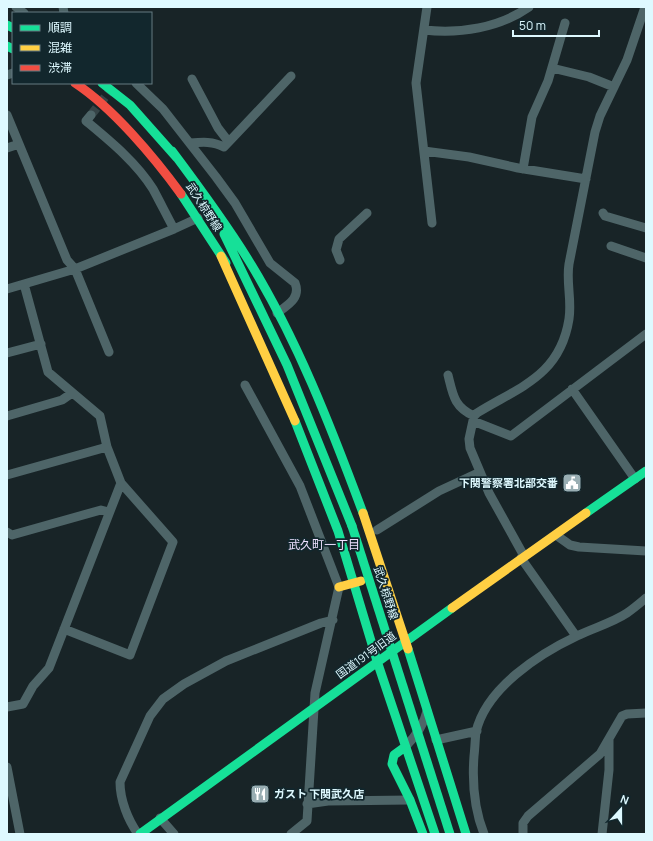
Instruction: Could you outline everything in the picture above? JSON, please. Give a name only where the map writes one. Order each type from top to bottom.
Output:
[{"type":"main road","name":"武久椋野線","points":[[76,84],[87,91],[146,149],[166,173],[198,218],[221,256],[240,283],[262,324],[287,365]]},
{"type":"main road","name":"武久椋野線","points":[[103,84],[130,106],[172,151],[224,234],[287,365],[352,526],[450,834]]},
{"type":"main road","points":[[172,151],[212,201],[231,231],[277,313],[320,406],[347,470],[384,575],[466,834]]},
{"type":"main road","points":[[221,256],[294,420],[338,531],[377,661],[405,747],[436,834]]},
{"type":"main road","name":"国道191号旧道","points":[[139,834],[522,557],[556,535],[646,471]]},
{"type":"main road","points":[[339,586],[354,584],[384,575]]},
{"type":"main road","points":[[405,747],[394,755],[392,764],[410,800],[422,834]]},
{"type":"street","points":[[427,7],[416,83],[432,223]]},
{"type":"street","points":[[424,30],[449,32],[476,28],[497,23],[529,7]]},
{"type":"street","points":[[576,636],[522,557],[489,493],[470,448],[469,440],[473,419],[477,413],[540,375],[550,365],[556,354],[569,320],[570,295],[568,274],[596,128],[627,60],[645,7]]},
{"type":"street","points":[[523,169],[532,117],[552,68],[566,23]]},
{"type":"street","points":[[552,68],[589,77],[614,87]]},
{"type":"street","points":[[190,143],[205,142],[218,144],[224,147],[228,141],[291,76]]},
{"type":"street","points":[[192,79],[218,128],[228,141]]},
{"type":"street","points":[[137,84],[163,109],[190,143],[234,203],[270,263],[295,283],[297,292],[294,300],[277,313]]},
{"type":"street","points":[[7,115],[67,260],[75,269],[109,352]]},
{"type":"street","points":[[91,115],[86,121],[114,144],[142,175],[152,188],[174,230]]},
{"type":"street","points":[[7,148],[19,144]]},
{"type":"street","points":[[424,151],[469,157],[523,169],[586,179]]},
{"type":"street","points":[[340,260],[336,250],[339,239],[367,213]]},
{"type":"street","points":[[603,213],[605,216],[646,228]]},
{"type":"street","points":[[7,289],[75,269],[174,230],[198,218]]},
{"type":"street","points":[[611,246],[646,258]]},
{"type":"street","points":[[24,284],[48,372],[100,416],[107,447],[121,483],[173,542],[130,655],[64,629]]},
{"type":"street","points":[[448,375],[452,392],[458,406],[473,419],[511,436],[646,334]]},
{"type":"street","points":[[7,353],[41,344]]},
{"type":"street","points":[[245,385],[300,486],[339,586],[333,620],[315,692],[307,821],[291,834]]},
{"type":"street","points":[[572,389],[635,479]]},
{"type":"street","points":[[7,416],[62,400],[72,393]]},
{"type":"street","points":[[7,475],[107,447]]},
{"type":"street","points":[[377,530],[439,491],[480,472]]},
{"type":"street","points":[[7,707],[23,704],[33,686],[49,668],[121,483]]},
{"type":"street","points":[[7,532],[12,535],[101,510],[109,512]]},
{"type":"street","points":[[556,535],[564,542],[579,547],[646,551]]},
{"type":"street","points":[[484,834],[480,824],[475,798],[473,772],[476,731],[488,705],[497,693],[513,677],[531,662],[576,636],[626,614],[646,598]]},
{"type":"street","points":[[139,834],[131,823],[125,807],[120,782],[150,716],[163,699],[184,684],[226,661],[321,623],[333,620]]},
{"type":"street","points":[[405,747],[421,727],[427,711]]},
{"type":"street","points":[[523,834],[523,823],[528,816],[600,754],[622,716],[627,714],[646,713]]},
{"type":"street","points":[[436,740],[476,731]]},
{"type":"street","points":[[602,834],[610,770],[609,740]]},
{"type":"street","points":[[7,767],[20,834]]},
{"type":"street","points":[[307,804],[328,801],[410,800]]},
{"type":"street","points":[[160,818],[174,834]]},
{"type":"tunnel","points":[[91,115],[115,84]]},
{"type":"traffic: fast","points":[[7,25],[12,28]]},
{"type":"traffic: fast","points":[[7,46],[12,48]]},
{"type":"traffic: fast","points":[[103,84],[130,105],[177,158]]},
{"type":"traffic: fast","points":[[172,151],[212,205],[240,247],[283,321],[326,416],[363,513]]},
{"type":"traffic: fast","points":[[181,194],[226,263]]},
{"type":"traffic: fast","points":[[224,234],[287,365],[352,526]]},
{"type":"traffic: fast","points":[[295,421],[338,531],[377,661],[435,834]]},
{"type":"traffic: fast","points":[[586,513],[646,471]]},
{"type":"traffic: fast","points":[[352,526],[450,834]]},
{"type":"traffic: fast","points":[[140,834],[452,608]]},
{"type":"traffic: fast","points":[[408,649],[466,834]]},
{"type":"traffic: fast","points":[[405,747],[394,755],[392,764],[410,800],[423,834]]},
{"type":"traffic: slow","points":[[221,256],[295,421]]},
{"type":"traffic: slow","points":[[363,513],[408,649]]},
{"type":"traffic: slow","points":[[452,608],[586,513]]},
{"type":"traffic: slow","points":[[339,587],[361,581]]},
{"type":"traffic: jam","points":[[76,84],[89,93],[118,119],[146,149],[181,194]]},
{"type":"place","name":"下関警察署北部交番","points":[[572,483]]},
{"type":"place","name":"ガスト 下関武久店","points":[[260,794]]},
{"type":"district","name":"武久町一丁目","points":[[324,545]]}]
